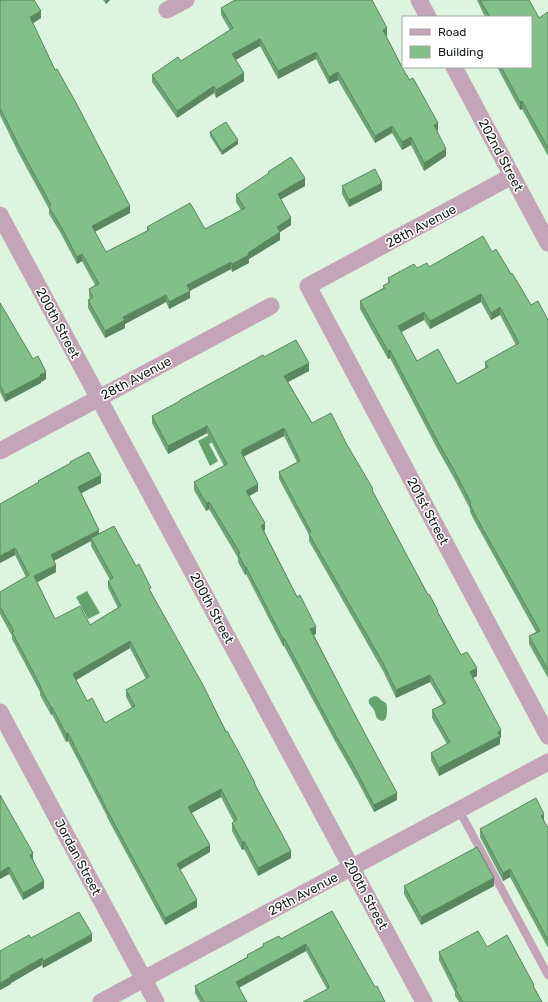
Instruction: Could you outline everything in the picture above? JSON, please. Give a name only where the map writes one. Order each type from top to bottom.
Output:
[{"type":"street","points":[[167,10],[186,0]]},
{"type":"street","points":[[419,0],[427,16]]},
{"type":"street","name":"202nd Street","points":[[455,68],[548,243]]},
{"type":"street","name":"28th Avenue","points":[[308,286],[512,176]]},
{"type":"street","name":"200th Street","points":[[0,215],[424,1002]]},
{"type":"street","name":"201st Street","points":[[308,286],[548,736]]},
{"type":"street","name":"28th Avenue","points":[[0,451],[271,306]]},
{"type":"street","name":"Jordan Street","points":[[0,712],[156,1002]]},
{"type":"street","name":"29th Avenue","points":[[101,1002],[548,762]]},
{"type":"lane","points":[[458,810],[548,975]]},
{"type":"shaded area","points":[[209,435],[213,442],[209,444],[218,461],[210,466],[198,441]]},
{"type":"shaded area","points":[[87,591],[100,613],[88,619],[76,597]]},
{"type":"shaded area","points":[[375,696],[386,703],[387,712],[384,721],[377,718],[375,711],[369,703],[369,699]]},
{"type":"building","points":[[0,0],[34,0],[41,11],[30,17],[55,70],[57,69],[75,101],[130,206],[92,226],[106,252],[149,230],[147,227],[190,203],[205,229],[245,208],[236,195],[291,157],[305,178],[278,194],[291,218],[277,227],[280,232],[248,253],[249,255],[232,264],[231,262],[187,285],[190,291],[169,302],[166,295],[123,317],[125,320],[105,331],[88,300],[93,297],[89,289],[99,284],[82,254],[77,257],[49,207],[51,205],[0,108]]},
{"type":"building","points":[[235,0],[372,0],[387,28],[383,30],[402,68],[409,80],[413,78],[438,123],[434,125],[446,149],[424,163],[411,137],[402,142],[392,126],[375,136],[338,72],[329,77],[316,52],[278,71],[260,39],[232,54],[244,73],[216,90],[214,86],[177,111],[152,75],[178,57],[181,61],[233,28],[221,8]]},
{"type":"building","points":[[480,0],[529,0],[539,18],[548,12],[548,148],[502,68],[532,68],[532,16],[489,16]]},
{"type":"building","points":[[226,122],[238,140],[222,151],[210,132]]},
{"type":"building","points":[[375,169],[382,183],[349,200],[342,186]]},
{"type":"building","points":[[483,236],[492,252],[496,249],[531,305],[538,301],[548,320],[548,670],[529,636],[540,631],[474,513],[470,504],[471,503],[390,350],[388,351],[360,301],[385,288],[383,286],[390,282],[388,278],[414,264],[417,268],[427,263],[429,267]],"holes":[[[481,294],[491,313],[500,307],[519,343],[485,362],[488,367],[457,384],[438,349],[417,361],[398,326],[424,312],[430,321]]]},
{"type":"building","points":[[0,303],[33,359],[38,356],[46,372],[5,395],[0,385]]},
{"type":"building","points":[[296,340],[309,363],[284,376],[312,423],[331,413],[461,655],[467,652],[477,668],[470,672],[501,730],[498,732],[500,736],[439,768],[431,753],[450,742],[432,710],[446,703],[430,675],[396,690],[383,663],[309,534],[311,532],[279,472],[300,461],[284,428],[242,450],[243,452],[241,452],[258,484],[246,491],[265,523],[261,526],[297,597],[300,595],[316,627],[310,629],[397,793],[374,805],[284,638],[283,639],[238,554],[240,553],[209,502],[206,503],[194,482],[227,464],[207,426],[168,446],[152,416],[263,355],[264,357]]},
{"type":"building","points":[[89,452],[101,475],[78,487],[99,530],[51,555],[56,565],[34,576],[55,619],[80,606],[90,625],[121,606],[108,581],[113,578],[91,538],[114,526],[136,566],[139,564],[151,588],[149,589],[203,685],[226,732],[227,731],[237,749],[291,851],[258,868],[244,841],[242,842],[232,823],[237,820],[221,789],[188,807],[210,845],[177,864],[197,900],[165,918],[107,810],[68,733],[66,734],[40,687],[12,632],[14,631],[0,607],[0,592],[29,575],[15,548],[0,556],[0,504],[71,463],[70,462]],"holes":[[[130,641],[149,677],[126,690],[135,706],[105,723],[92,698],[87,701],[73,674]]]},
{"type":"building","points":[[0,795],[33,853],[30,855],[44,881],[23,893],[9,867],[0,872]]},
{"type":"building","points":[[536,798],[544,814],[541,816],[548,828],[548,940],[510,869],[503,873],[480,829]]},
{"type":"building","points":[[477,847],[494,878],[421,917],[404,886]]},
{"type":"building","points":[[332,911],[385,1002],[303,1002],[329,988],[306,944],[236,982],[247,1002],[204,1002],[195,986],[248,957],[247,955],[264,946],[263,944],[279,936],[281,939]]},
{"type":"building","points":[[79,912],[92,934],[43,961],[42,958],[0,983],[0,951],[29,935],[31,938]]},
{"type":"building","points":[[478,931],[487,947],[507,935],[542,1002],[463,1002],[439,952]]}]
